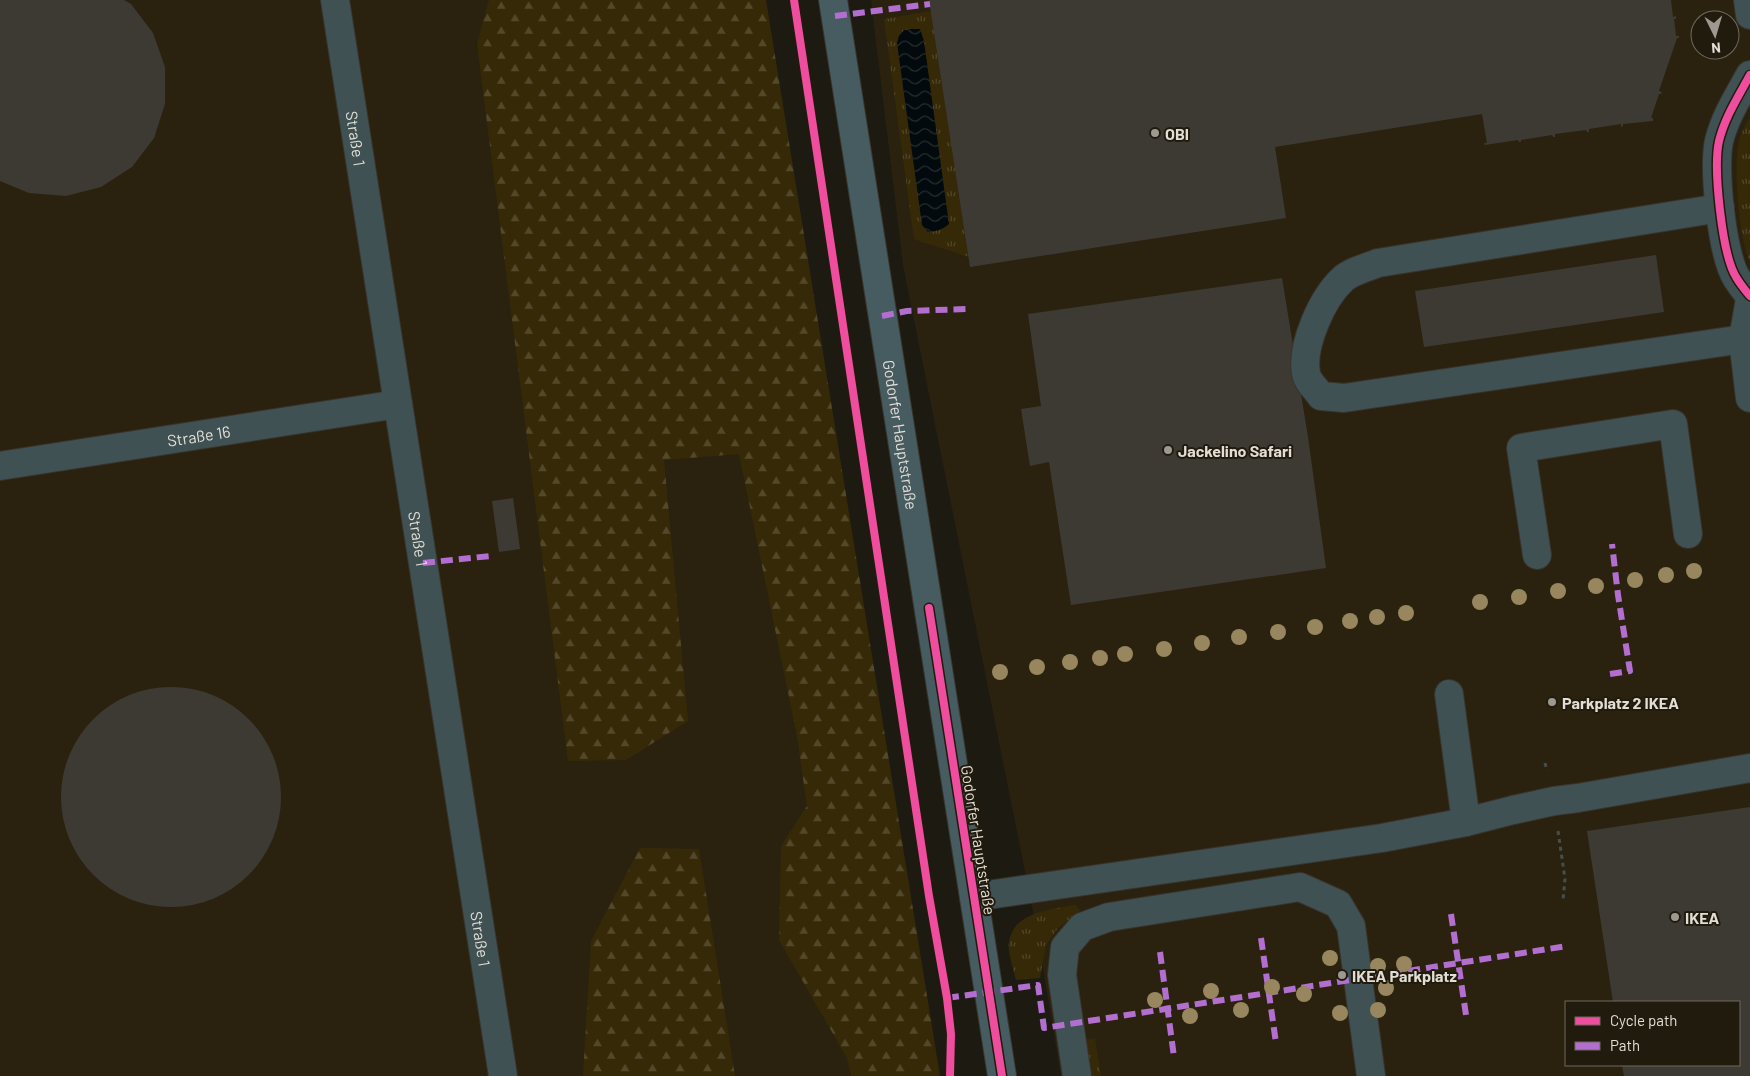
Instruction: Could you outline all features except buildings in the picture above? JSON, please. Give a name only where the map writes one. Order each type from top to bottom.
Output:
[{"type":"main road","name":"Godorfer Hauptstraße","points":[[833,0],[1002,1076]]},
{"type":"street","name":"Straße 1","points":[[335,0],[503,1076]]},
{"type":"street","points":[[1748,0],[1750,15]]},
{"type":"street","points":[[1750,75],[1730,111],[1719,143],[1718,178],[1720,208],[1727,252],[1735,277],[1750,297],[1743,339],[1750,398]]},
{"type":"street","points":[[1720,208],[1378,263],[1343,278],[1325,302],[1313,326],[1305,353],[1306,375],[1321,396],[1344,398],[1743,339]]},
{"type":"street","name":"Straße 16","points":[[0,466],[398,404]]},
{"type":"street","points":[[1537,556],[1521,448],[1673,424],[1688,534]]},
{"type":"street","points":[[1449,694],[1466,822]]},
{"type":"street","points":[[974,898],[1382,838],[1466,822],[1554,801],[1750,768]]},
{"type":"street","points":[[1077,1076],[1062,975],[1065,946],[1082,927],[1108,917],[1300,887],[1338,904],[1351,926],[1371,1076]]},
{"type":"shaded area","points":[[0,0],[762,0],[907,1076],[0,1076]]},
{"type":"shaded area","points":[[871,0],[1750,0],[1750,1076],[1061,1076],[1035,921],[903,265]]},
{"type":"green space","points":[[489,0],[766,0],[940,1076],[851,1076],[847,1058],[779,940],[781,846],[807,806],[797,736],[739,454],[664,460],[688,721],[626,760],[568,761],[477,44]]},
{"type":"green space","points":[[931,11],[969,257],[914,239],[884,19]]},
{"type":"green space","points":[[1750,118],[1750,262],[1740,222],[1737,158],[1742,131]]},
{"type":"green space","points":[[640,848],[699,849],[735,1076],[583,1076],[591,941]]},
{"type":"green space","points":[[1076,905],[1080,911],[1058,928],[1046,945],[1040,978],[1016,980],[1010,956],[1009,942],[1012,932],[1018,924],[1035,914]]},
{"type":"green space","points":[[1095,1039],[1101,1076],[1084,1076],[1078,1040]]},
{"type":"water","points":[[920,29],[924,41],[949,224],[939,230],[928,232],[922,225],[897,43],[899,36],[904,30]]},
{"type":"marked path","points":[[835,16],[930,4]]},
{"type":"marked path","points":[[882,316],[907,311],[967,309]]},
{"type":"marked path","points":[[1610,674],[1630,671],[1612,544]]},
{"type":"marked path","points":[[423,563],[490,556]]},
{"type":"marked path","points":[[1451,914],[1466,1015]]},
{"type":"marked path","points":[[1261,938],[1276,1043]]},
{"type":"marked path","points":[[947,998],[1038,985],[1044,1028],[1567,946]]},
{"type":"marked path","points":[[1160,952],[1174,1057]]},
{"type":"cycle path","points":[[794,0],[929,896],[947,998],[951,1034],[950,1076]]},
{"type":"cycle path","points":[[1750,75],[1732,107],[1719,141],[1717,154],[1720,210],[1727,250],[1736,277],[1750,296]]},
{"type":"cycle path","points":[[929,608],[1002,1076]]},
{"type":"place","name":"OBI","points":[[1155,133]]},
{"type":"place","name":"Jackelino Safari","points":[[1168,450]]},
{"type":"place","name":"Parkplatz 2 IKEA","points":[[1552,702]]},
{"type":"place","name":"IKEA","points":[[1675,917]]},
{"type":"place","name":"IKEA Parkplatz","points":[[1342,975]]}]
